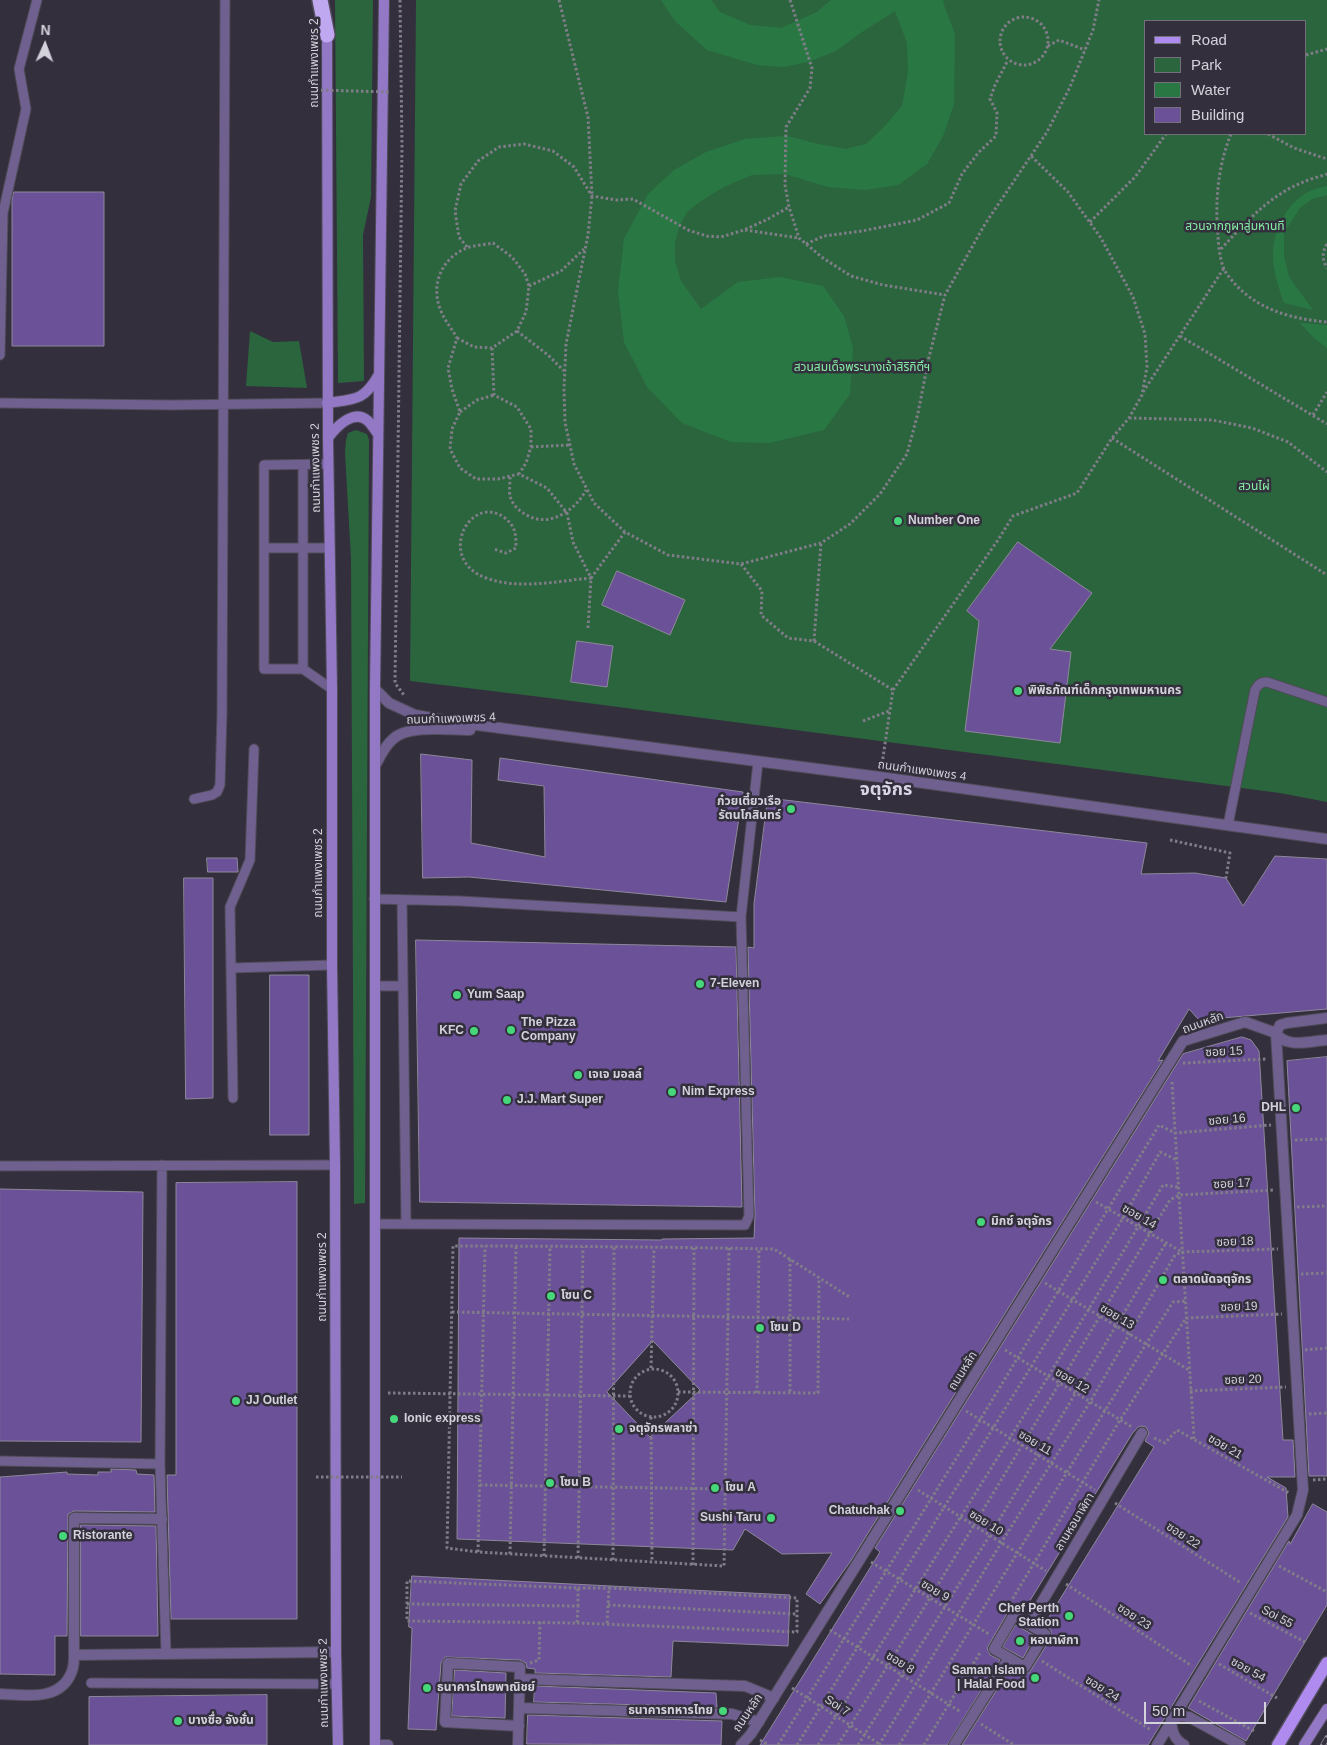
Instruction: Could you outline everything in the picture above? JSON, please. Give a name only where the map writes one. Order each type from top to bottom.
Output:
[{"type":"highway","points":[[320,0],[327,35]]},
{"type":"main road","name":"ถนนกำแพงเพชร 2","points":[[327,0],[328,464],[332,689],[332,965],[338,1745]]},
{"type":"main road","points":[[375,1745],[375,689],[384,0]]},
{"type":"main road","points":[[328,403],[362,396],[371,389],[379,376]]},
{"type":"main road","points":[[328,438],[336,426],[357,417],[367,420],[378,434]]},
{"type":"main road","points":[[1278,1745],[1327,1663]]},
{"type":"main road","points":[[1304,1745],[1327,1709]]},
{"type":"street","name":"ถนนกำแพงเพชร 4","points":[[375,689],[389,703],[416,715],[514,730],[1327,839]]},
{"type":"street","name":"ถนนกำแพงเพชร 4","points":[[375,766],[392,739],[403,732],[514,730]]},
{"type":"street","points":[[1160,1741],[1297,1515],[1301,1500],[1303,1490],[1276,1033],[1280,1026],[1287,1023],[1327,1018]]},
{"type":"street","name":"ถนนหลัก","points":[[741,1745],[759,1722],[1183,1041],[1244,1022],[1276,1033],[1279,1038],[1287,1043],[1327,1040]]},
{"type":"street","name":"ลานหอนาฬิกา","points":[[1029,1624],[1142,1433]]},
{"type":"street","points":[[0,1694],[44,1695],[56,1690],[66,1681],[72,1671],[74,1655],[74,1518],[162,1518]]},
{"type":"street","points":[[1014,1615],[1046,1634],[1025,1667],[994,1649],[995,1638],[1014,1615]]},
{"type":"street","points":[[74,1655],[336,1652]]},
{"type":"street","points":[[954,1745],[1009,1658]]},
{"type":"street","points":[[518,1726],[445,1722],[448,1663],[520,1667],[518,1745]]},
{"type":"street","points":[[520,1679],[745,1686],[774,1698]]},
{"type":"street","points":[[519,1708],[732,1714],[759,1722]]},
{"type":"street","points":[[1172,1720],[1180,1716],[1189,1717],[1240,1745]]},
{"type":"street","points":[[1172,1720],[1172,1730],[1176,1740],[1184,1745]]},
{"type":"street","points":[[375,1745],[388,1745]]},
{"type":"lane","points":[[0,355],[3,213],[26,108],[19,69],[36,0]]},
{"type":"lane","points":[[194,799],[212,796],[217,792],[220,785],[224,404],[225,0]]},
{"type":"lane","points":[[0,403],[328,403]]},
{"type":"lane","points":[[328,464],[264,465],[264,669],[303,669],[332,689]]},
{"type":"lane","points":[[303,669],[304,465]]},
{"type":"lane","points":[[264,548],[329,548]]},
{"type":"lane","points":[[1228,825],[1254,690],[1258,685],[1262,682],[1267,682],[1327,702]]},
{"type":"lane","points":[[233,1098],[230,907],[250,860],[254,749]]},
{"type":"lane","points":[[375,1224],[744,1225],[749,1216],[742,917],[758,762]]},
{"type":"lane","points":[[374,899],[742,917]]},
{"type":"lane","points":[[402,900],[406,1223]]},
{"type":"lane","points":[[232,968],[332,965]]},
{"type":"lane","points":[[375,986],[403,986]]},
{"type":"lane","points":[[0,1166],[335,1164]]},
{"type":"lane","points":[[162,1165],[160,1464],[166,1653]]},
{"type":"lane","points":[[0,1461],[160,1464]]},
{"type":"lane","points":[[91,1683],[337,1684]]},
{"type":"path","points":[[400,0],[402,145],[395,683],[410,699]]},
{"type":"path","points":[[559,0],[588,117],[592,196],[588,235],[566,344],[564,372],[565,422],[574,464],[594,503],[625,532],[668,555],[741,564],[821,543],[850,524],[880,494],[907,454],[945,296],[985,224],[1047,132],[1070,87],[1093,30],[1099,0]]},
{"type":"path","points":[[790,0],[812,68],[810,88],[786,127],[785,185],[789,207],[799,238],[823,258],[851,276],[883,285],[945,296]]},
{"type":"path","points":[[1018,17],[1034,18],[1046,30],[1048,46],[1040,60],[1032,64],[1016,64],[1008,60],[1003,54],[999,39],[1005,25],[1011,20],[1018,17]]},
{"type":"path","points":[[1048,46],[1059,40],[1085,50]]},
{"type":"path","points":[[1307,55],[1327,49]]},
{"type":"path","points":[[806,244],[824,236],[862,231],[917,220],[949,202],[962,174],[996,136],[997,113],[990,99],[1008,60]]},
{"type":"path","points":[[316,90],[390,92]]},
{"type":"path","points":[[1090,222],[1135,177],[1165,135]]},
{"type":"path","points":[[1231,135],[1219,172],[1217,207],[1220,249],[1224,268],[1244,294],[1270,310],[1304,320],[1327,322]]},
{"type":"path","points":[[1270,135],[1294,148],[1327,159]]},
{"type":"path","points":[[468,247],[459,237],[455,212],[461,184],[478,161],[499,146],[524,144],[553,152],[574,167],[592,196],[616,200],[633,199],[688,230],[707,236],[720,237],[744,230],[789,207]]},
{"type":"path","points":[[1031,156],[1068,192],[1090,222],[1101,238],[1133,297],[1145,334],[1147,367],[1142,395]]},
{"type":"path","points":[[1220,249],[1272,200],[1300,183],[1327,174]]},
{"type":"path","points":[[744,230],[799,238]]},
{"type":"path","points":[[493,243],[512,257],[524,274],[529,286],[526,312],[517,331],[492,348],[474,346],[457,338],[440,310],[436,287],[441,268],[455,254],[468,247],[493,243]]},
{"type":"path","points":[[1327,244],[1323,256],[1327,268]]},
{"type":"path","points":[[529,286],[561,271],[584,249]]},
{"type":"path","points":[[880,778],[893,690],[1013,516],[1076,493],[1112,438],[1129,418],[1224,268]]},
{"type":"path","points":[[517,331],[548,355],[564,372]]},
{"type":"path","points":[[1180,336],[1327,424]]},
{"type":"path","points":[[457,338],[448,368],[452,389],[460,412]]},
{"type":"path","points":[[492,348],[494,395]]},
{"type":"path","points":[[1313,415],[1327,392]]},
{"type":"path","points":[[519,474],[526,464],[531,446],[531,428],[517,407],[494,395],[477,400],[460,412],[452,429],[450,449],[460,468],[476,479],[498,479],[519,474],[547,488],[567,512],[573,542],[591,578],[588,628]]},
{"type":"path","points":[[1129,418],[1212,420],[1252,428],[1288,442],[1327,472]]},
{"type":"path","points":[[1112,438],[1327,575]]},
{"type":"path","points":[[531,446],[549,444],[570,445]]},
{"type":"path","points":[[510,476],[510,497],[518,510],[534,520],[552,518],[567,512],[580,502],[586,489]]},
{"type":"path","points":[[494,549],[506,553],[516,548],[516,535],[512,524],[499,514],[481,513],[469,521],[461,536],[460,554],[471,569],[485,578],[503,582],[529,584],[591,578],[625,532]]},
{"type":"path","points":[[814,641],[821,543]]},
{"type":"path","points":[[741,564],[762,591],[761,615],[788,638],[814,641],[893,690]]},
{"type":"path","points":[[863,721],[890,710]]},
{"type":"path","points":[[1170,840],[1230,852],[1226,878]]},
{"type":"path","name":"ซอย 15","points":[[1173,1057],[1183,1063],[1277,1059]]},
{"type":"path","points":[[1162,1075],[1172,1080],[1194,1439]]},
{"type":"path","name":"ซอย 16","points":[[1107,1209],[1159,1125],[1175,1133],[1281,1124]]},
{"type":"path","points":[[1282,1140],[1327,1139]]},
{"type":"path","points":[[797,1745],[1032,1367],[1123,1218],[1160,1152],[1177,1160]]},
{"type":"path","points":[[818,1745],[1048,1377],[1163,1185],[1178,1187]]},
{"type":"path","name":"ซอย 17","points":[[1179,1195],[1285,1189]]},
{"type":"path","points":[[838,1745],[974,1526],[1149,1233],[1170,1200],[1179,1195]]},
{"type":"path","name":"ซอย 14","points":[[1086,1196],[1182,1252]]},
{"type":"path","points":[[1286,1208],[1327,1206]]},
{"type":"path","points":[[778,1745],[980,1420],[1107,1209]]},
{"type":"path","points":[[858,1745],[990,1536],[1166,1243]]},
{"type":"path","points":[[729,1248],[724,1566],[478,1552],[447,1548],[452,1246],[759,1248],[774,1249],[850,1298]]},
{"type":"path","points":[[478,1552],[485,1246]]},
{"type":"path","points":[[510,1554],[516,1247]]},
{"type":"path","points":[[544,1556],[550,1247]]},
{"type":"path","points":[[578,1558],[583,1247]]},
{"type":"path","points":[[613,1560],[614,1248]]},
{"type":"path","points":[[652,1368],[654,1248]]},
{"type":"path","points":[[693,1565],[694,1248]]},
{"type":"path","points":[[757,1393],[759,1248]]},
{"type":"path","name":"ซอย 18","points":[[1182,1252],[1289,1248]]},
{"type":"path","points":[[880,1745],[1001,1543],[1090,1402],[1175,1255],[1182,1252]]},
{"type":"path","points":[[790,1259],[790,1394]]},
{"type":"path","points":[[1290,1275],[1327,1273]]},
{"type":"path","points":[[678,1392],[818,1393],[819,1278]]},
{"type":"path","name":"ซอย 13","points":[[1036,1278],[1189,1370]]},
{"type":"path","points":[[898,1745],[1173,1302],[1185,1301]]},
{"type":"path","points":[[452,1312],[849,1319]]},
{"type":"path","name":"ซอย 19","points":[[1186,1318],[1293,1314]]},
{"type":"path","points":[[1005,1611],[1120,1420],[1186,1318]]},
{"type":"path","name":"ซอย 12","points":[[994,1344],[1142,1433]]},
{"type":"path","points":[[1295,1351],[1327,1348]]},
{"type":"path","points":[[652,1368],[660,1369],[673,1377],[677,1384],[678,1392],[677,1400],[667,1413],[651,1417],[636,1410],[629,1396],[632,1380],[637,1374],[652,1368]]},
{"type":"path","name":"ซอย 20","points":[[1190,1391],[1297,1387]]},
{"type":"path","points":[[375,1393],[629,1396]]},
{"type":"path","name":"ซอย 11","points":[[956,1406],[1105,1496]]},
{"type":"path","points":[[651,1417],[652,1562]]},
{"type":"path","name":"ซอย 21","points":[[1142,1433],[1166,1443],[1177,1430],[1301,1500]]},
{"type":"path","points":[[316,1477],[402,1477]]},
{"type":"path","name":"ซอย 10","points":[[907,1484],[1056,1578]]},
{"type":"path","points":[[480,1485],[726,1489]]},
{"type":"path","name":"ซอย 22","points":[[1105,1496],[1252,1590]]},
{"type":"path","name":"ซอย 9","points":[[861,1557],[995,1638]]},
{"type":"path","points":[[1270,1560],[1327,1592]]},
{"type":"path","name":"ซอย 23","points":[[1056,1578],[1201,1672]]},
{"type":"path","points":[[407,1581],[578,1588],[798,1598],[797,1632],[577,1623],[407,1621],[407,1581]]},
{"type":"path","points":[[577,1623],[578,1588]]},
{"type":"path","points":[[607,1624],[609,1588]]},
{"type":"path","points":[[407,1604],[578,1606]]},
{"type":"path","points":[[608,1605],[797,1614]]},
{"type":"path","name":"Soi 55","points":[[1241,1607],[1305,1642]]},
{"type":"path","points":[[520,1667],[539,1660],[540,1622]]},
{"type":"path","name":"ซอย 8","points":[[820,1624],[1014,1745]]},
{"type":"path","points":[[986,1643],[995,1638]]},
{"type":"path","points":[[924,1745],[982,1650]]},
{"type":"path","name":"ซอย 24","points":[[1032,1655],[1160,1741]]},
{"type":"path","name":"ซอย 54","points":[[1210,1659],[1277,1698]]},
{"type":"path","name":"Soi 7","points":[[783,1682],[880,1745]]},
{"type":"path","points":[[1188,1694],[1254,1731]]},
{"type":"green space","points":[[335,0],[373,0],[371,197],[363,235],[364,381],[338,383]]},
{"type":"green space","name":"สวนสมเด็จพระนางเจ้าสิริกิติ์ฯ","points":[[416,0],[1327,0],[1327,802],[1280,793],[410,681]]},
{"type":"green space","points":[[250,331],[273,342],[299,341],[307,388],[246,386]]},
{"type":"green space","points":[[356,430],[367,434],[369,440],[365,1203],[354,1204],[351,559],[345,453],[348,433]]},
{"type":"water","points":[[661,0],[711,0],[720,12],[750,25],[781,28],[817,12],[831,0],[943,0],[955,34],[954,104],[943,136],[927,164],[898,185],[865,190],[828,187],[785,174],[752,175],[724,187],[701,201],[687,212],[679,227],[675,243],[675,261],[681,281],[701,309],[738,282],[780,277],[823,286],[844,316],[853,348],[850,394],[824,430],[769,443],[731,442],[682,423],[647,387],[624,342],[618,291],[624,239],[648,194],[674,170],[706,152],[745,139],[787,136],[846,149],[866,144],[902,106],[908,72],[907,43],[895,11],[836,51],[808,62],[783,67],[757,65],[707,50],[675,21]]},
{"type":"water","points":[[1327,186],[1327,195],[1312,199],[1300,208],[1284,233],[1284,256],[1289,277],[1313,310],[1284,303],[1274,270],[1273,249],[1278,227],[1291,206],[1308,192]]},
{"type":"water","points":[[1300,323],[1327,325],[1327,348],[1312,336]]},
{"type":"building","points":[[14,192],[104,192],[104,346],[12,346],[12,201]]},
{"type":"building","points":[[1018,542],[1092,593],[1050,649],[1071,652],[1060,743],[965,731],[979,621],[967,611]]},
{"type":"building","points":[[617,571],[685,600],[670,635],[602,605]]},
{"type":"building","points":[[577,641],[613,646],[607,687],[571,682]]},
{"type":"building","points":[[421,754],[472,760],[471,843],[545,857],[544,786],[498,780],[500,758],[743,792],[726,902],[469,877],[423,878]]},
{"type":"building","points":[[768,798],[1147,843],[1141,874],[1195,873],[1226,878],[1243,906],[1275,856],[1327,859],[1327,1009],[1199,1020],[1189,1009],[1158,1061],[1163,1060],[850,1562],[820,1604],[806,1594],[832,1553],[782,1554],[745,1529],[733,1550],[457,1539],[459,1238],[662,1240],[754,1238],[748,947],[754,948],[754,904]],"holes":[[[653,1341],[700,1390],[650,1437],[607,1392]]]},
{"type":"building","points":[[207,858],[237,858],[238,872],[208,872]]},
{"type":"building","points":[[184,878],[213,878],[213,1098],[186,1099]]},
{"type":"building","name":"เจเจ มอลล์","points":[[416,940],[736,947],[742,1207],[420,1202]]},
{"type":"building","points":[[270,975],[309,975],[309,1135],[270,1135]]},
{"type":"building","points":[[1242,1037],[1251,1040],[1259,1051],[1283,1440],[1293,1440],[1295,1477],[1267,1477],[1286,1488],[1288,1517],[1148,1745],[962,1745],[1011,1667],[1022,1673],[1029,1673],[1051,1638],[1051,1630],[1044,1625],[1154,1447],[1145,1441],[1149,1433],[1146,1427],[1142,1426],[1138,1427],[1132,1434],[1023,1612],[1015,1608],[1008,1612],[987,1648],[990,1655],[1000,1660],[947,1745],[760,1745],[880,1552],[875,1548],[1183,1054]]},
{"type":"building","points":[[1327,1057],[1327,1476],[1309,1476],[1287,1061]]},
{"type":"building","name":"JJ Outlet","points":[[297,1182],[297,1619],[171,1619],[167,1475],[176,1475],[176,1183]]},
{"type":"building","points":[[0,1189],[143,1192],[141,1442],[0,1441]]},
{"type":"building","points":[[111,1469],[136,1470],[137,1474],[154,1475],[155,1512],[74,1511],[68,1514],[67,1636],[55,1636],[55,1675],[0,1674],[0,1477],[67,1472],[67,1474],[98,1475],[98,1472],[111,1472]]},
{"type":"building","points":[[1313,1504],[1327,1512],[1327,1605],[1246,1741],[1188,1708]]},
{"type":"building","points":[[81,1525],[156,1526],[158,1636],[81,1636]]},
{"type":"building","points":[[412,1576],[790,1595],[788,1646],[673,1641],[671,1677],[535,1673],[535,1669],[527,1668],[526,1663],[520,1660],[445,1657],[441,1663],[436,1730],[408,1729],[412,1628],[409,1627]]},
{"type":"building","name":"หอนาฬิกา","points":[[1016,1625],[1035,1636],[1023,1658],[1003,1647]]},
{"type":"building","points":[[455,1670],[506,1673],[505,1718],[452,1716]]},
{"type":"building","points":[[535,1686],[716,1693],[717,1707],[534,1702]]},
{"type":"building","name":"บางซื่อ จังชั่น","points":[[267,1695],[267,1745],[89,1745],[89,1697]]},
{"type":"building","points":[[528,1715],[722,1721],[721,1745],[527,1744]]},
{"type":"railway","points":[[1323,1745],[1327,1738]]},
{"type":"place","name":"Number One","points":[[898,521]]},
{"type":"place","name":"พิพิธภัณฑ์เด็กกรุงเทพมหานคร","points":[[1018,691]]},
{"type":"place","name":"ก๋วยเตี๋ยวเรือ รัตนโกสินทร์","points":[[791,809]]},
{"type":"place","name":"7-Eleven","points":[[700,984]]},
{"type":"place","name":"Yum Saap","points":[[457,995]]},
{"type":"place","name":"The Pizza Company","points":[[511,1030]]},
{"type":"place","name":"KFC","points":[[474,1031]]},
{"type":"place","name":"เจเจ มอลล์","points":[[578,1075]]},
{"type":"place","name":"Nim Express","points":[[672,1092]]},
{"type":"place","name":"J.J. Mart Super","points":[[507,1100]]},
{"type":"place","name":"DHL","points":[[1296,1108]]},
{"type":"place","name":"มิกซ์ จตุจักร","points":[[981,1222]]},
{"type":"place","name":"ตลาดนัดจตุจักร","points":[[1163,1280]]},
{"type":"place","name":"โซน C","points":[[551,1296]]},
{"type":"place","name":"โซน D","points":[[760,1328]]},
{"type":"place","name":"JJ Outlet","points":[[236,1401]]},
{"type":"place","name":"Ionic express","points":[[394,1419]]},
{"type":"place","name":"จตุจักรพลาซ่า","points":[[619,1429]]},
{"type":"place","name":"โซน B","points":[[550,1483]]},
{"type":"place","name":"โซน A","points":[[715,1488]]},
{"type":"place","name":"Chatuchak","points":[[900,1511]]},
{"type":"place","name":"Sushi Taru","points":[[771,1518]]},
{"type":"place","name":"Ristorante","points":[[63,1536]]},
{"type":"place","name":"Chef Perth Station","points":[[1069,1616]]},
{"type":"place","name":"หอนาฬิกา","points":[[1020,1641]]},
{"type":"place","name":"Saman Islam | Halal Food","points":[[1035,1678]]},
{"type":"place","name":"ธนาคารไทยพาณิชย์","points":[[427,1688]]},
{"type":"place","name":"ธนาคารทหารไทย","points":[[723,1711]]},
{"type":"place","name":"บางซื่อ จังชั่น","points":[[178,1721]]},
{"type":"district","name":"จตุจักร","points":[[886,790]]},
{"type":"park label","name":"สวนจากภูผาสู่มหานที","points":[[1235,227]]},
{"type":"park label","name":"สวนไผ่","points":[[1254,487]]}]
